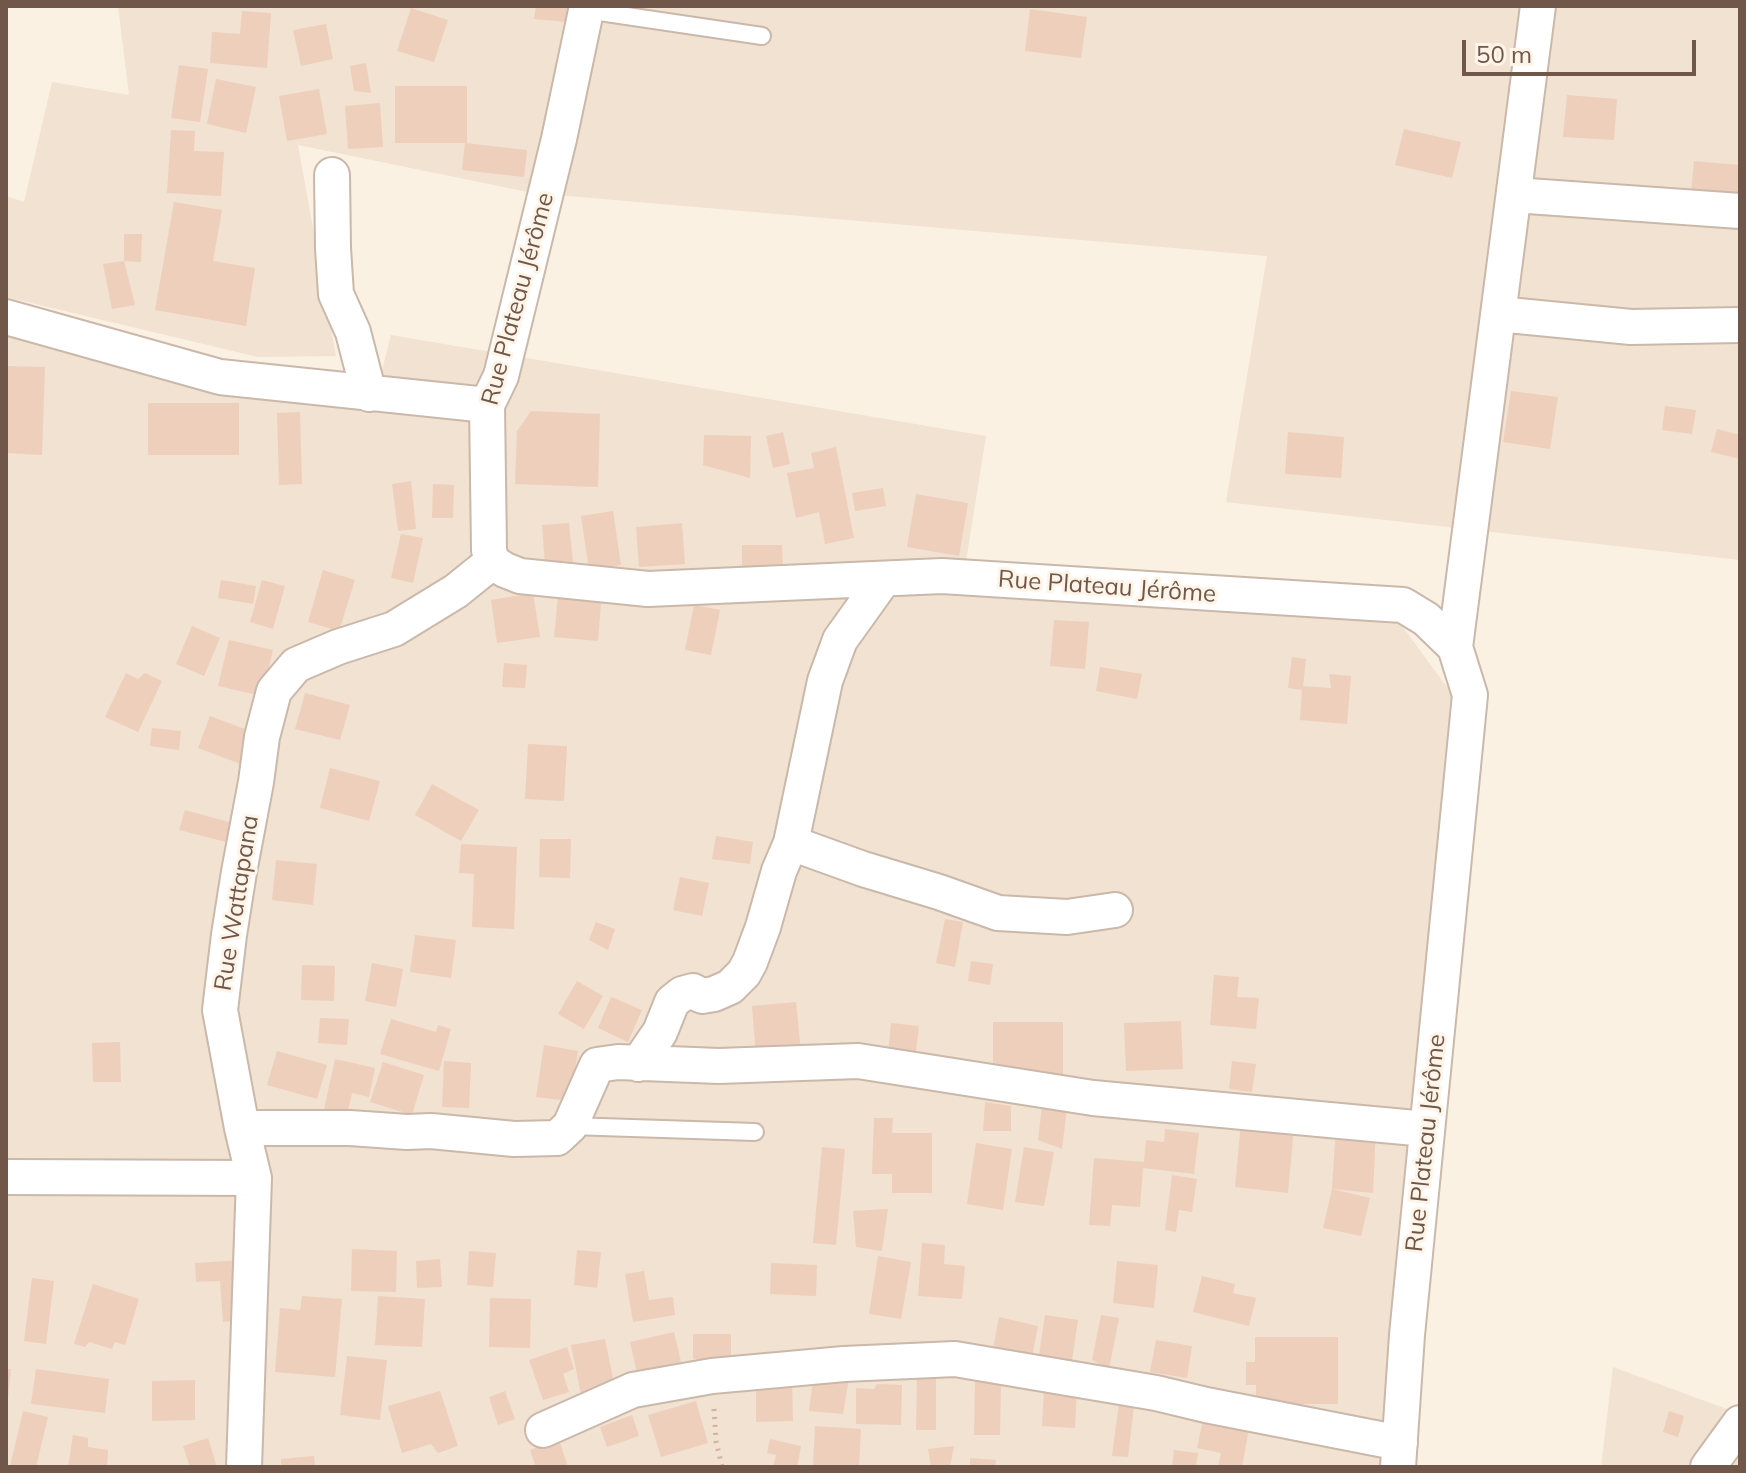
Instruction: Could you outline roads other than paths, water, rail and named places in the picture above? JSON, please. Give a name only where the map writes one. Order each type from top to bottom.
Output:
[{"type":"street","points":[[1455,647],[1538,6]]},
{"type":"street","name":"Rue Plateau Jérôme","points":[[586,8],[559,139],[501,376],[487,405],[489,550],[492,562],[520,576],[648,589],[942,576],[1403,605],[1426,619],[1455,647],[1470,695],[1426,1129],[1399,1455]]},
{"type":"street","points":[[332,175],[336,294],[353,332],[369,394]]},
{"type":"street","points":[[1514,195],[1740,211]]},
{"type":"street","points":[[1498,314],[1631,327],[1740,325]]},
{"type":"street","points":[[6,317],[220,377],[487,405]]},
{"type":"street","name":"Rue Wattapana","points":[[244,1467],[254,1178],[220,1010],[239,872],[262,737],[274,691],[296,665],[338,647],[394,629],[456,591],[492,562]]},
{"type":"street","points":[[638,1064],[660,1032],[672,1002],[682,994],[693,991],[702,996],[730,987],[750,962],[791,843],[825,681],[840,640],[883,580]]},
{"type":"street","points":[[791,843],[998,913],[1067,917],[1115,910]]},
{"type":"street","points":[[242,1128],[350,1128],[431,1131],[514,1139],[557,1138],[570,1126],[597,1065],[618,1062],[719,1066],[858,1061],[1093,1098],[1426,1129]]},
{"type":"street","points":[[6,1177],[254,1178]]},
{"type":"street","points":[[543,1430],[633,1390],[712,1376],[844,1364],[955,1359],[1156,1393],[1399,1455]]},
{"type":"street","points":[[1708,1467],[1740,1423]]},
{"type":"lane","points":[[586,8],[762,36]]},
{"type":"lane","points":[[570,1126],[755,1132]]}]
